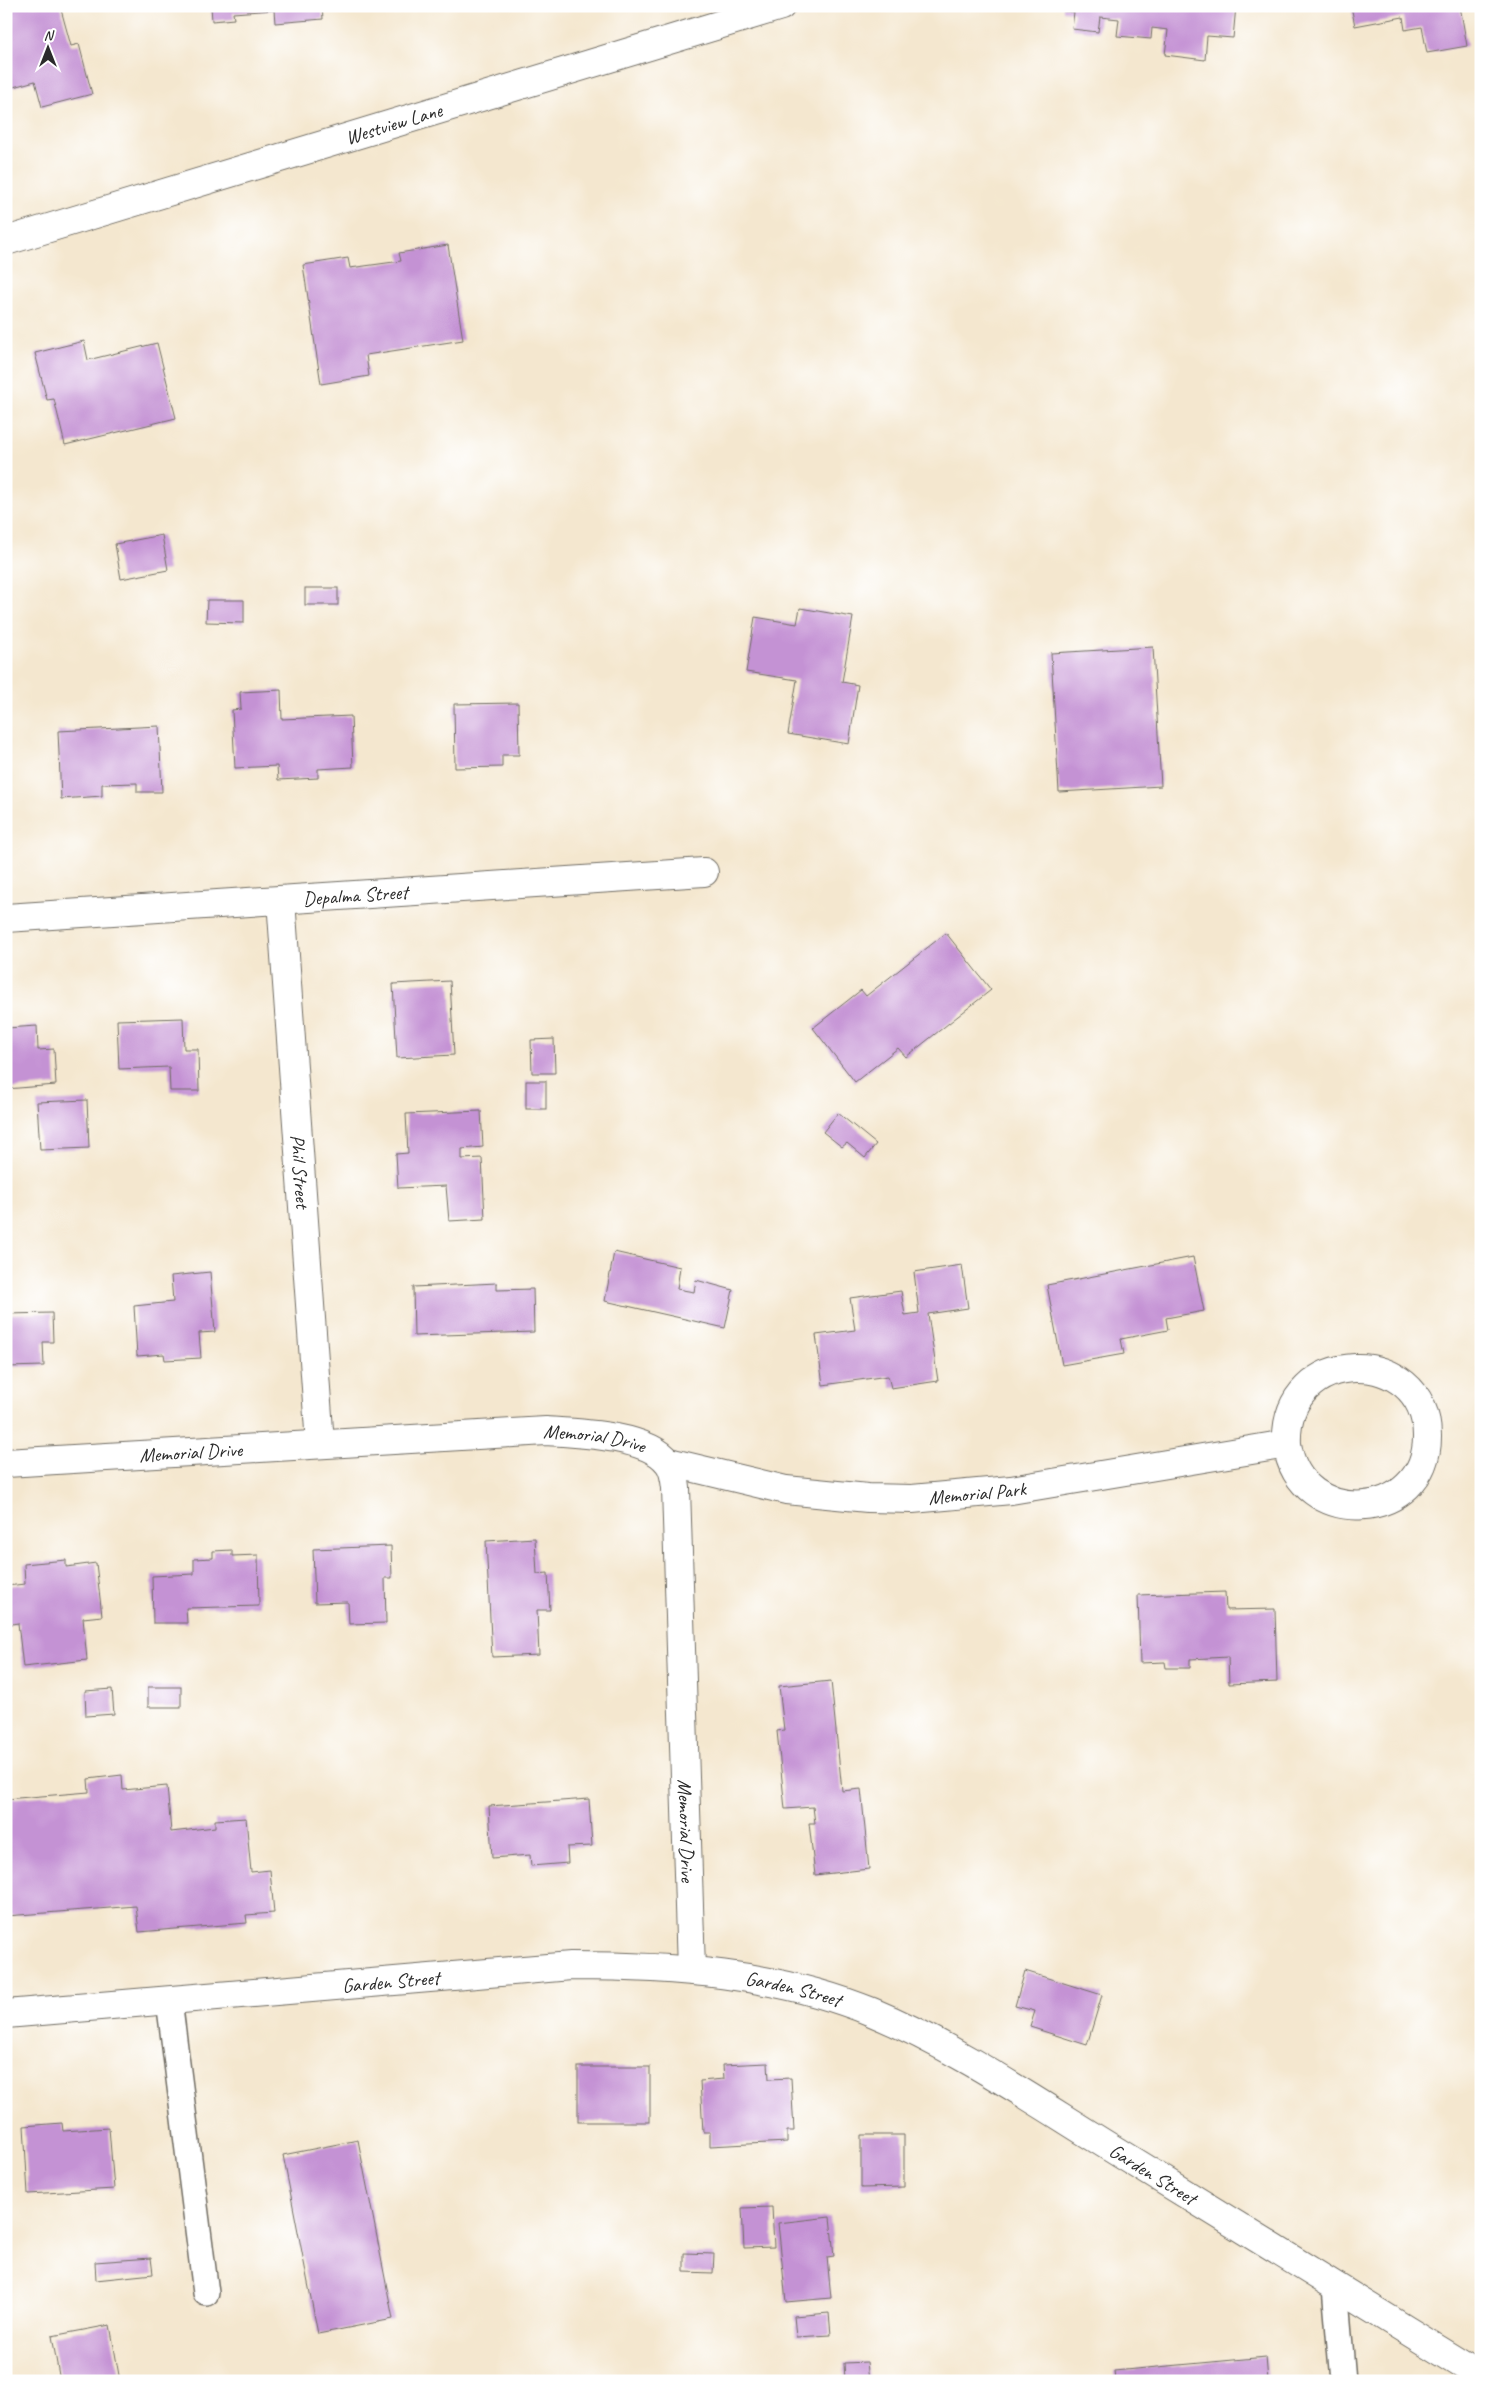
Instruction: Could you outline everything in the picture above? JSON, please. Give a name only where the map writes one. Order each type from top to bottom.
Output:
[{"type":"street","name":"Westview Lane","points":[[6,241],[781,6]]},
{"type":"street","name":"Depalma Street","points":[[6,918],[704,872]]},
{"type":"street","name":"Phil Street","points":[[280,900],[320,1444]]},
{"type":"street","points":[[1353,1367],[1380,1371],[1389,1375],[1408,1389],[1424,1416],[1427,1437],[1419,1467],[1407,1485],[1390,1498],[1360,1506],[1339,1504],[1311,1490],[1295,1469],[1287,1444],[1288,1423],[1302,1394],[1317,1378],[1337,1370],[1353,1367]]},
{"type":"street","name":"Memorial Drive","points":[[6,1463],[516,1432],[565,1432],[603,1435],[630,1442],[652,1451],[669,1462],[676,1488],[692,1970]]},
{"type":"street","name":"Memorial Park","points":[[669,1462],[786,1490],[868,1498],[912,1498],[1012,1490],[1287,1444]]},
{"type":"street","name":"Garden Street","points":[[6,2014],[570,1966],[630,1966],[692,1970],[756,1980],[820,1995],[871,2012],[922,2036],[980,2067],[1481,2376]]},
{"type":"lane","points":[[169,2000],[206,2293]]},
{"type":"lane","points":[[1335,2287],[1343,2381]]},
{"type":"building","points":[[17,6],[60,6],[71,46],[79,44],[92,94],[42,107],[35,81],[6,89],[6,9]]},
{"type":"building","points":[[211,6],[322,6],[323,19],[275,23],[274,10],[233,13],[234,19],[212,21]]},
{"type":"building","points":[[1063,6],[1236,6],[1233,38],[1207,36],[1205,60],[1165,55],[1168,30],[1152,28],[1151,39],[1117,36],[1119,19],[1100,17],[1098,32],[1072,29],[1074,12],[1063,11]]},
{"type":"building","points":[[1351,6],[1460,6],[1467,46],[1427,53],[1422,27],[1405,30],[1403,17],[1355,26]]},
{"type":"building","points":[[448,245],[463,340],[366,355],[369,376],[321,384],[303,265],[348,258],[350,268],[401,261],[399,253]]},
{"type":"building","points":[[84,341],[88,360],[157,343],[176,418],[65,445],[54,399],[47,400],[35,353]]},
{"type":"building","points":[[162,535],[168,570],[121,579],[115,544]]},
{"type":"building","points":[[305,588],[338,588],[338,605],[305,605]]},
{"type":"building","points":[[207,600],[244,600],[244,623],[206,622]]},
{"type":"building","points":[[800,608],[853,617],[842,682],[858,685],[849,744],[788,734],[797,680],[746,672],[755,617],[797,624]]},
{"type":"building","points":[[1153,647],[1161,786],[1059,792],[1051,653]]},
{"type":"building","points":[[281,690],[282,719],[351,716],[353,767],[318,769],[318,778],[278,780],[277,766],[235,768],[232,710],[241,709],[240,692]]},
{"type":"building","points":[[518,703],[519,755],[502,755],[502,767],[455,768],[454,704]]},
{"type":"building","points":[[159,726],[162,792],[137,792],[137,783],[102,784],[102,796],[61,799],[58,731]]},
{"type":"building","points":[[946,933],[991,990],[906,1057],[898,1048],[855,1082],[813,1028],[861,990],[866,996]]},
{"type":"building","points":[[450,981],[454,1055],[397,1058],[393,984]]},
{"type":"building","points":[[183,1018],[184,1049],[198,1049],[199,1091],[170,1091],[169,1067],[119,1069],[117,1020]]},
{"type":"building","points":[[37,1026],[38,1050],[54,1049],[56,1085],[6,1089],[6,1028]]},
{"type":"building","points":[[554,1039],[555,1073],[532,1073],[531,1040]]},
{"type":"building","points":[[526,1081],[546,1081],[546,1109],[526,1109]]},
{"type":"building","points":[[87,1100],[89,1148],[40,1150],[37,1102]]},
{"type":"building","points":[[481,1111],[483,1147],[462,1149],[462,1159],[482,1158],[485,1219],[449,1221],[446,1186],[398,1188],[396,1154],[408,1153],[406,1114]]},
{"type":"building","points":[[838,1113],[876,1144],[865,1158],[847,1143],[842,1147],[823,1132]]},
{"type":"building","points":[[614,1252],[680,1267],[677,1289],[694,1292],[696,1280],[733,1290],[725,1328],[605,1301]]},
{"type":"building","points":[[1193,1257],[1204,1311],[1166,1318],[1168,1330],[1121,1339],[1124,1354],[1062,1365],[1047,1285]]},
{"type":"building","points":[[962,1265],[968,1308],[928,1314],[938,1381],[891,1388],[888,1376],[823,1385],[816,1335],[855,1330],[850,1298],[901,1291],[905,1315],[919,1313],[914,1272]]},
{"type":"building","points":[[210,1272],[215,1332],[199,1333],[201,1358],[165,1360],[164,1354],[137,1356],[134,1306],[173,1302],[171,1276]]},
{"type":"building","points":[[497,1283],[497,1290],[533,1289],[534,1332],[414,1336],[413,1287]]},
{"type":"building","points":[[52,1313],[53,1342],[43,1342],[44,1366],[6,1367],[6,1314]]},
{"type":"building","points":[[535,1538],[537,1574],[548,1573],[550,1610],[537,1610],[539,1655],[492,1657],[486,1541]]},
{"type":"building","points":[[391,1546],[392,1578],[385,1578],[386,1623],[349,1624],[348,1602],[315,1603],[313,1549]]},
{"type":"building","points":[[232,1550],[232,1556],[258,1555],[259,1606],[186,1608],[187,1623],[153,1623],[152,1576],[194,1574],[194,1559],[213,1558],[213,1551]]},
{"type":"building","points":[[66,1560],[66,1567],[96,1563],[102,1616],[83,1618],[87,1660],[23,1667],[18,1623],[6,1625],[6,1586],[25,1584],[24,1564]]},
{"type":"building","points":[[1225,1592],[1226,1610],[1275,1609],[1277,1682],[1229,1684],[1228,1657],[1190,1659],[1190,1668],[1166,1668],[1165,1662],[1140,1663],[1138,1595]]},
{"type":"building","points":[[831,1681],[842,1791],[861,1789],[869,1869],[815,1875],[809,1823],[815,1823],[813,1807],[785,1809],[777,1731],[784,1730],[779,1686]]},
{"type":"building","points":[[148,1687],[181,1687],[181,1707],[148,1707]]},
{"type":"building","points":[[112,1689],[114,1714],[86,1716],[85,1691]]},
{"type":"building","points":[[122,1775],[123,1790],[167,1786],[171,1832],[215,1827],[215,1820],[246,1818],[251,1872],[270,1870],[274,1913],[246,1915],[247,1923],[139,1932],[136,1906],[6,1916],[6,1799],[89,1792],[88,1779]]},
{"type":"building","points":[[589,1799],[592,1846],[567,1847],[568,1863],[531,1866],[530,1855],[492,1858],[489,1806]]},
{"type":"building","points":[[1025,1971],[1102,1995],[1087,2045],[1030,2027],[1035,2011],[1015,2006]]},
{"type":"building","points":[[768,2063],[769,2079],[791,2078],[794,2131],[787,2131],[787,2142],[710,2146],[710,2132],[703,2132],[700,2081],[724,2079],[723,2065]]},
{"type":"building","points":[[578,2067],[650,2067],[650,2122],[578,2122]]},
{"type":"building","points":[[62,2123],[63,2131],[109,2128],[114,2189],[28,2194],[24,2126]]},
{"type":"building","points":[[861,2135],[904,2135],[904,2187],[861,2188]]},
{"type":"building","points":[[358,2140],[393,2319],[318,2334],[283,2155]]},
{"type":"building","points":[[772,2207],[774,2247],[744,2248],[742,2208]]},
{"type":"building","points":[[830,2217],[834,2256],[827,2257],[831,2298],[786,2302],[778,2223]]},
{"type":"building","points":[[684,2253],[714,2254],[713,2273],[684,2272]]},
{"type":"building","points":[[151,2258],[153,2274],[96,2280],[95,2262]]},
{"type":"building","points":[[829,2313],[831,2335],[796,2337],[794,2316]]},
{"type":"building","points":[[110,2325],[120,2381],[60,2381],[52,2336]]},
{"type":"building","points":[[1266,2357],[1268,2381],[1115,2381],[1114,2371]]},
{"type":"building","points":[[867,2362],[869,2381],[845,2381],[844,2363]]}]
